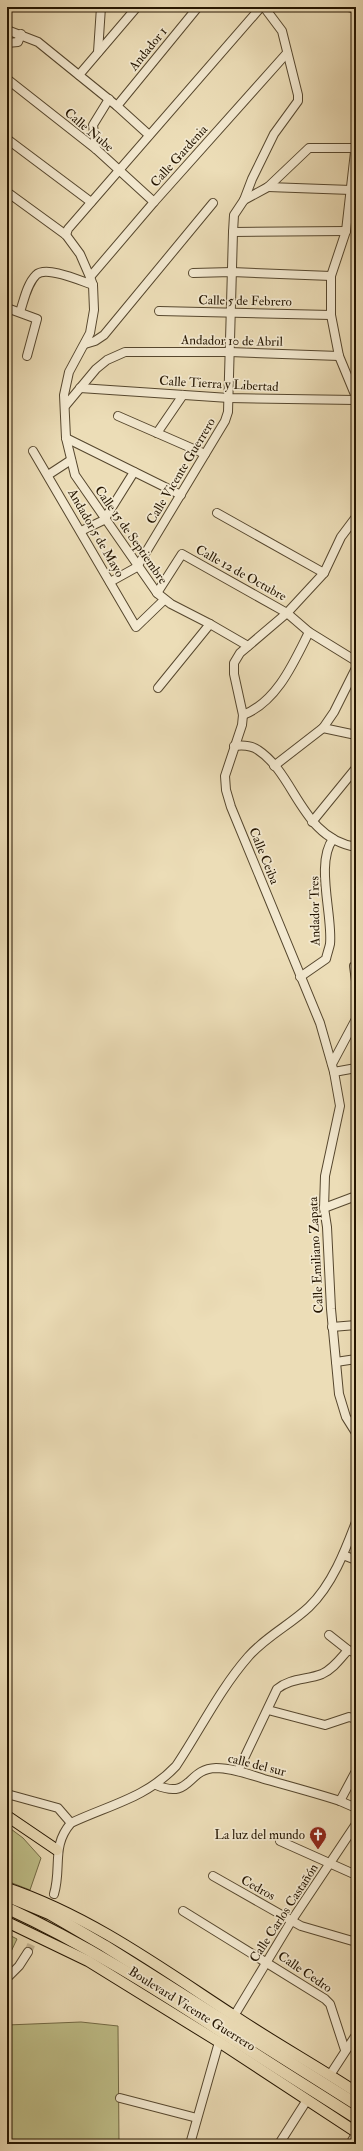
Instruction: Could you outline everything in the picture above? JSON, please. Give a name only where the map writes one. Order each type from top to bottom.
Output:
[{"type":"highway","name":"Boulevard Vicente Guerrero","points":[[7,1896],[50,1914],[105,1946],[356,2104]]},
{"type":"highway","name":"Boulevard Vicente Guerrero","points":[[7,1908],[98,1954],[164,1993],[356,2118]]},
{"type":"main road","points":[[7,1816],[12,1821],[58,1850]]},
{"type":"main road","name":"Boulevard Vicente Guerrero","points":[[7,1888],[37,1898],[67,1912],[155,1963],[234,2016],[356,2092]]},
{"type":"main road","name":"Boulevard Vicente Guerrero","points":[[7,1922],[88,1961],[219,2042],[356,2133]]},
{"type":"street","points":[[98,52],[101,7]]},
{"type":"street","points":[[79,75],[136,7]]},
{"type":"street","name":"Andador 1","points":[[117,106],[198,7]]},
{"type":"street","points":[[66,234],[68,229],[149,135],[263,7]]},
{"type":"street","name":"Calle Vicente Guerrero","points":[[110,582],[137,567],[225,421],[228,412],[234,215],[244,200],[252,179],[274,134],[298,102],[298,95],[282,31],[263,7]]},
{"type":"street","points":[[348,7],[356,9]]},
{"type":"street","points":[[7,30],[21,34],[38,42],[109,99],[149,135]]},
{"type":"street","points":[[7,43],[18,42],[21,34]]},
{"type":"street","name":"Calle Gardenia","points":[[90,277],[154,202],[287,53]]},
{"type":"street","name":"Calle Nube","points":[[7,79],[96,149],[154,202]]},
{"type":"street","points":[[96,149],[93,125],[109,99]]},
{"type":"street","points":[[8,143],[91,202]]},
{"type":"street","points":[[244,200],[268,187],[309,148],[356,145],[351,190],[353,203],[346,231],[331,276],[331,315],[339,356],[356,397]]},
{"type":"street","points":[[268,187],[351,190]]},
{"type":"street","name":"Calle 15 de Septiembre","points":[[7,192],[66,234],[80,254],[93,285],[94,310],[90,333],[69,372],[64,395],[66,405],[66,438],[74,475],[137,567],[164,600],[248,646]]},
{"type":"street","points":[[85,344],[95,341],[104,335],[213,203]]},
{"type":"street","points":[[233,232],[346,231]]},
{"type":"street","points":[[20,312],[31,282],[37,273],[48,270],[93,285]]},
{"type":"street","points":[[193,273],[232,272],[331,276]]},
{"type":"street","points":[[7,308],[37,319],[26,356]]},
{"type":"street","name":"Calle 5 de Febrero","points":[[159,311],[231,314],[331,315]]},
{"type":"street","name":"Andador 10 de Abril","points":[[80,388],[96,369],[107,360],[125,352],[230,352],[339,356]]},
{"type":"street","points":[[66,405],[80,388]]},
{"type":"street","name":"Calle Tierra y Libertad","points":[[80,388],[229,398],[356,400]]},
{"type":"street","points":[[157,433],[183,395]]},
{"type":"street","points":[[118,416],[205,454]]},
{"type":"street","points":[[66,438],[181,495]]},
{"type":"street","name":"Andador 5 de Mayo","points":[[33,451],[136,627],[164,600]]},
{"type":"street","points":[[48,475],[71,460]]},
{"type":"street","points":[[81,531],[104,520],[134,472]]},
{"type":"street","points":[[217,513],[324,573]]},
{"type":"street","points":[[248,646],[287,612],[324,573],[341,537],[356,517]]},
{"type":"street","name":"Calle 12 de Octubre","points":[[157,593],[182,554],[287,612]]},
{"type":"street","points":[[287,612],[309,632],[356,661]]},
{"type":"street","points":[[158,688],[210,624]]},
{"type":"street","points":[[243,715],[257,708],[283,680],[309,632]]},
{"type":"street","name":"Calle Ceiba","points":[[248,646],[240,653],[234,663],[234,674],[243,715],[225,776],[226,790],[300,977],[320,1023],[333,1068]]},
{"type":"street","points":[[274,766],[323,728],[334,712],[356,668]]},
{"type":"street","points":[[323,728],[356,735]]},
{"type":"street","points":[[234,746],[245,745],[258,750],[274,766],[312,822],[333,839],[356,847]]},
{"type":"street","points":[[312,822],[356,768]]},
{"type":"street","name":"Andador Tres","points":[[300,977],[326,959],[330,943],[325,884],[328,846],[333,839]]},
{"type":"street","points":[[356,965],[354,966],[356,981]]},
{"type":"street","points":[[356,1019],[333,1068],[356,1068]]},
{"type":"street","name":"Calle Emiliano Zapata","points":[[333,1068],[340,1106],[325,1176],[324,1208],[327,1227],[332,1327],[339,1394],[346,1417],[356,1433]]},
{"type":"street","points":[[324,1208],[356,1196]]},
{"type":"street","points":[[332,1327],[356,1325]]},
{"type":"street","points":[[336,1362],[356,1359]]},
{"type":"street","points":[[54,1894],[59,1871],[59,1841],[71,1823],[122,1802],[156,1785],[176,1766],[228,1684],[248,1656],[260,1644],[311,1605],[327,1583],[343,1555],[356,1522]]},
{"type":"street","points":[[343,1555],[356,1560]]},
{"type":"street","points":[[329,1635],[348,1650],[356,1653]]},
{"type":"street","points":[[238,1771],[268,1710],[277,1688],[283,1684],[323,1673],[336,1664],[348,1650]]},
{"type":"street","points":[[268,1710],[325,1725],[349,1717],[356,1719]]},
{"type":"street","name":"calle del sur","points":[[156,1785],[168,1790],[176,1790],[184,1786],[200,1772],[209,1768],[238,1771],[340,1800],[356,1808]]},
{"type":"street","points":[[340,1800],[356,1771]]},
{"type":"street","points":[[7,1794],[58,1808],[71,1823]]},
{"type":"street","name":"Calle Carlos Castañón","points":[[234,2016],[292,1920],[356,1824]]},
{"type":"street","points":[[280,1840],[356,1875]]},
{"type":"street","name":"Cedros","points":[[213,1876],[302,1926],[356,1942]]},
{"type":"street","name":"Calle Cedro","points":[[183,1911],[317,1993],[330,2004],[345,2050]]},
{"type":"street","points":[[7,1978],[19,1966],[28,1952]]},
{"type":"street","points":[[330,2075],[356,2035]]},
{"type":"street","points":[[190,2144],[219,2042]]},
{"type":"street","points":[[120,2098],[197,2118]]},
{"type":"street","points":[[279,2144],[307,2100]]},
{"type":"street","points":[[350,2144],[356,2133]]},
{"type":"green space","points":[[7,1826],[23,1838],[41,1858],[30,1890],[7,1881]]},
{"type":"green space","points":[[7,1934],[17,1939],[7,1960]]},
{"type":"green space","points":[[81,2022],[118,2026],[119,2144],[7,2144],[7,2025]]},
{"type":"tunnel","points":[[28,1952],[54,1894]]},
{"type":"place","name":"La luz del mundo","points":[[318,1850]]}]
